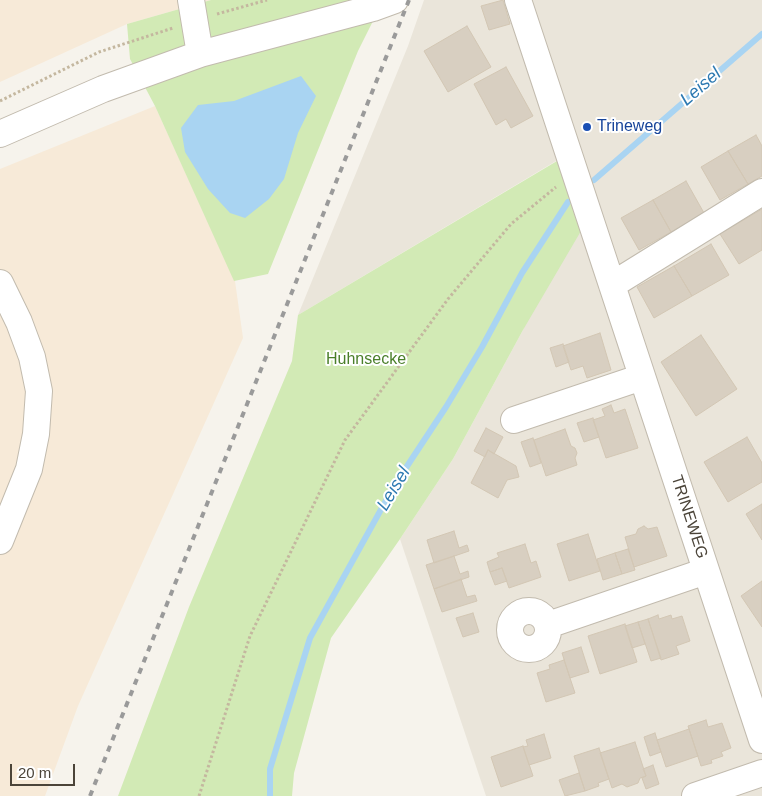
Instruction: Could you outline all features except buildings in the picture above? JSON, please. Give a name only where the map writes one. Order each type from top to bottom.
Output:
[{"type":"street","points":[[0,134],[103,88],[200,54],[373,8],[395,0]]},
{"type":"street","name":"TRINEWEG","points":[[518,0],[762,740]]},
{"type":"street","points":[[193,10],[200,54]]},
{"type":"street","points":[[612,285],[762,192]]},
{"type":"street","points":[[0,282],[19,322],[32,357],[39,392],[36,434],[29,469],[0,541]]},
{"type":"street","points":[[514,420],[642,377]]},
{"type":"street","name":"TRINEWEG","points":[[548,625],[706,571]]},
{"type":"street","points":[[695,796],[762,773]]},
{"type":"path","points":[[0,101],[99,52],[193,10],[267,0]]},
{"type":"path","points":[[199,796],[250,636],[345,440],[448,299],[511,224],[549,192],[576,175]]},
{"type":"shaded area","points":[[0,0],[211,0],[127,24],[0,82]]},
{"type":"shaded area","points":[[424,0],[762,0],[762,796],[486,796],[400,539],[453,459],[523,330],[556,161],[298,315],[408,46]]},
{"type":"shaded area","points":[[155,106],[235,281],[243,338],[78,706],[45,796],[0,796],[0,169]]},
{"type":"green space","points":[[211,0],[379,0],[373,21],[358,51],[268,274],[234,281],[155,106],[130,59],[127,24]]},
{"type":"green space","name":"Huhnsecke","points":[[557,161],[581,231],[523,330],[453,459],[331,638],[294,773],[292,796],[118,796],[189,607],[292,361],[298,315]]},
{"type":"water","points":[[301,76],[316,96],[298,133],[284,179],[269,199],[245,218],[230,213],[208,189],[185,152],[181,128],[198,105],[234,101]]},
{"type":"waterway","name":"Leisel","points":[[594,180],[762,34]]},
{"type":"waterway","name":"Leisel","points":[[270,796],[270,769],[310,638],[394,486],[446,407],[482,347],[522,273],[568,202]]},
{"type":"railway","points":[[90,796],[409,0]]},
{"type":"place","name":"Trineweg","points":[[587,127]]}]
